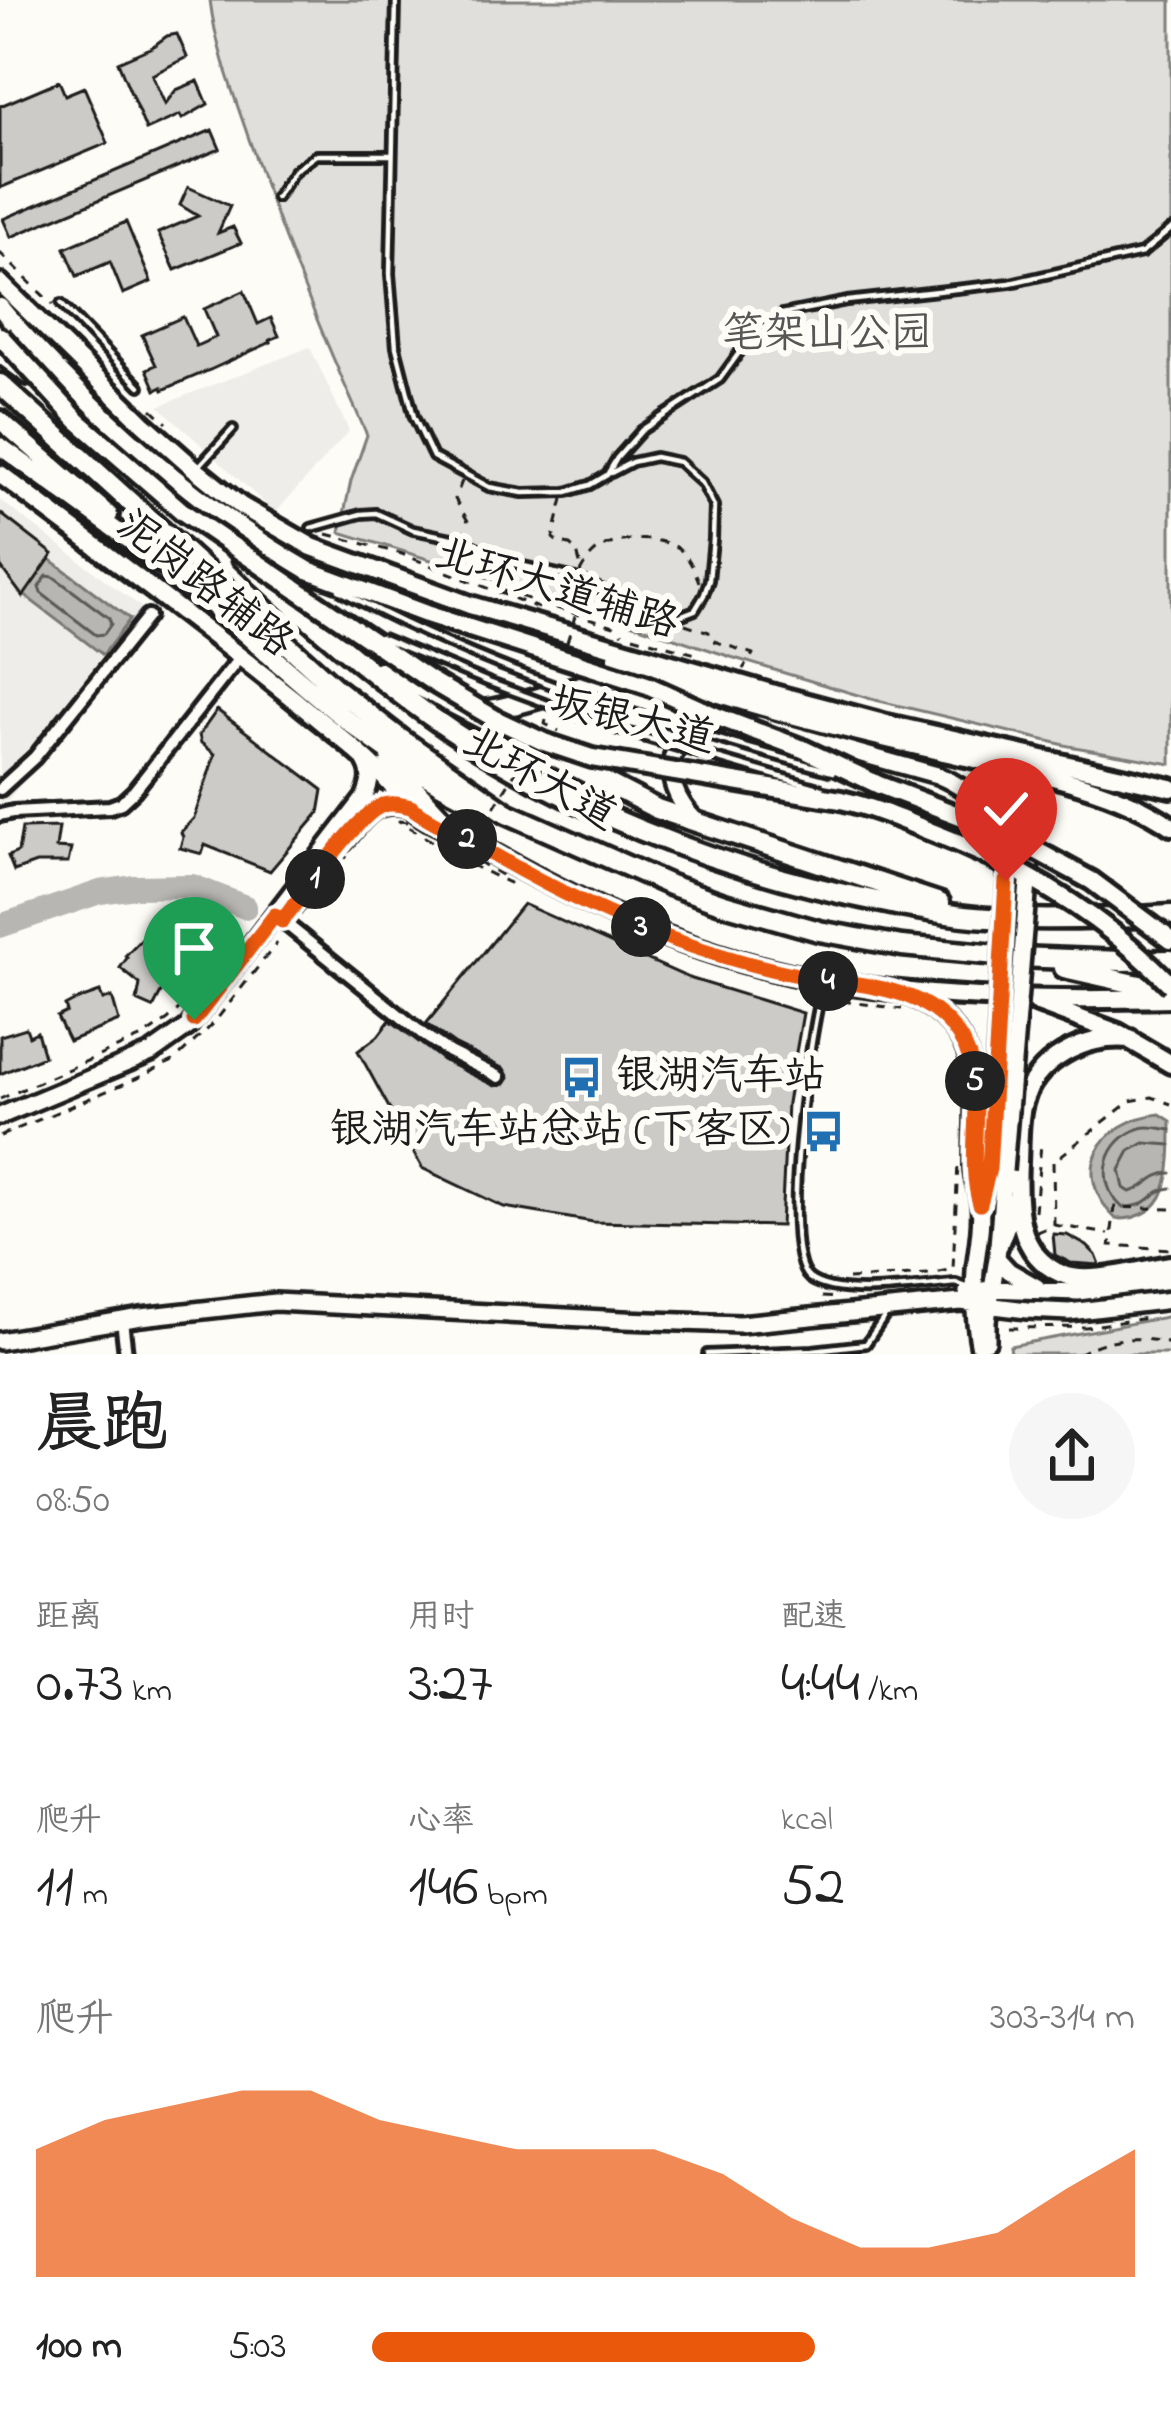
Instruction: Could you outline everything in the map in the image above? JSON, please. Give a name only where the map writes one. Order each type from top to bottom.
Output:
[{"type":"highway","name":"北环大道","points":[[0,355],[142,468],[306,618],[431,717],[502,762],[614,817],[693,852],[824,891],[900,906],[984,918],[1171,915]]},
{"type":"highway","name":"北环大道","points":[[3,388],[335,688],[507,813],[628,869],[819,931],[902,946],[1018,957],[1171,960]]},
{"type":"highway","points":[[187,582],[359,728],[448,788],[507,813]]},
{"type":"highway","points":[[361,664],[409,681],[658,809],[984,918]]},
{"type":"highway","points":[[466,713],[506,709],[600,682],[683,683]]},
{"type":"highway","points":[[359,728],[465,845]]},
{"type":"highway","points":[[1018,957],[1171,992]]},
{"type":"main road","name":"北环大道辅路","points":[[2,299],[79,361],[196,470],[265,522],[312,547],[557,633],[774,694],[1171,788]]},
{"type":"main road","name":"坂银大道","points":[[2,299],[69,381],[149,456],[251,535],[308,571],[647,686],[976,822],[1068,866],[1171,940]]},
{"type":"main road","points":[[0,336],[77,421]]},
{"type":"main road","name":"坂银大道","points":[[0,355],[209,532],[497,720],[544,742],[621,764],[868,806],[986,854],[1070,900],[1122,938],[1171,992]]},
{"type":"main road","points":[[0,420],[91,507]]},
{"type":"main road","points":[[0,446],[91,507],[187,582]]},
{"type":"main road","name":"泥岗路辅路","points":[[0,474],[362,756]]},
{"type":"main road","points":[[557,633],[683,683],[780,714],[1088,787],[1154,814],[1171,826]]},
{"type":"main road","points":[[362,756],[405,818],[424,817],[465,845],[533,878],[638,926],[725,957],[825,980],[894,989],[1021,996],[1171,992]]},
{"type":"main road","points":[[1021,996],[1099,1024],[1171,1064]]},
{"type":"main road","points":[[998,1252],[1007,1224],[1004,1168],[1027,1093],[1039,1074],[1074,1048],[1104,1040],[1134,1041]]},
{"type":"main road","points":[[1004,1168],[1030,1247],[1056,1272],[1079,1278],[1171,1265]]},
{"type":"street","points":[[0,789],[35,757],[148,616]]},
{"type":"street","points":[[0,815],[100,809],[121,803],[240,657]]},
{"type":"street","points":[[704,826],[676,794],[673,758],[691,730],[735,722],[937,775],[981,803],[998,825],[1006,849],[1004,1168]]},
{"type":"street","points":[[0,1126],[178,1047],[217,1006],[364,798],[371,773],[362,756]]},
{"type":"street","points":[[980,1204],[1004,1168],[1032,837],[1027,804],[1012,776],[999,766]]},
{"type":"street","points":[[0,1116],[170,1042],[194,1020],[367,814],[388,804],[405,818]]},
{"type":"street","points":[[279,918],[424,1035],[499,1077]]},
{"type":"street","points":[[894,989],[939,1014],[970,1059],[976,1084],[974,1184],[980,1204],[985,1354]]},
{"type":"street","points":[[982,1297],[998,1252]]},
{"type":"street","points":[[998,1252],[1009,1271],[1046,1291]]},
{"type":"street","points":[[0,1340],[275,1301],[707,1324],[775,1322],[1171,1280]]},
{"type":"street","points":[[982,1297],[1027,1310],[1070,1312],[1171,1300]]},
{"type":"street","points":[[122,1320],[126,1354]]},
{"type":"lane","points":[[311,528],[376,513],[413,530],[462,540],[506,562],[576,578],[654,613],[677,617],[695,610],[704,595],[711,560],[714,506],[703,483],[679,462],[655,458],[632,462],[567,492],[523,494],[489,487],[434,458],[414,417],[396,347],[390,274],[396,0]]},
{"type":"lane","points":[[276,198],[293,171],[316,155],[392,154]]},
{"type":"lane","points":[[607,475],[642,430],[720,379],[752,334],[782,314],[847,301],[1010,284],[1142,254],[1171,229]]},
{"type":"lane","points":[[58,306],[140,386]]},
{"type":"lane","points":[[79,361],[97,341]]},
{"type":"lane","points":[[196,470],[233,429]]},
{"type":"lane","points":[[308,571],[421,633],[520,674],[722,742],[879,785]]},
{"type":"lane","points":[[148,616],[163,598]]},
{"type":"lane","points":[[347,622],[471,676],[612,728],[868,806]]},
{"type":"lane","points":[[825,980],[801,1109],[796,1227],[803,1270],[811,1279],[836,1289],[956,1283],[982,1297]]},
{"type":"lane","points":[[707,1354],[866,1344],[887,1311]]},
{"type":"path","points":[[0,254],[58,306]]},
{"type":"path","points":[[462,540],[468,521],[455,499],[464,476]]},
{"type":"path","points":[[567,492],[553,538],[570,544],[581,569]]},
{"type":"path","points":[[311,528],[402,554],[512,600],[606,631],[708,658]]},
{"type":"path","points":[[576,578],[599,549],[654,540],[680,549],[704,595]]},
{"type":"path","points":[[448,549],[454,556],[466,557]]},
{"type":"path","points":[[448,572],[454,556]]},
{"type":"path","points":[[495,590],[614,626],[624,634]]},
{"type":"path","points":[[677,617],[676,622],[710,632],[711,640],[753,655],[743,669],[757,673]]},
{"type":"path","points":[[465,845],[526,755]]},
{"type":"path","points":[[405,818],[467,863],[508,883],[501,874]]},
{"type":"path","points":[[300,915],[355,847]]},
{"type":"path","points":[[0,1099],[142,1037],[168,1020],[200,987]]},
{"type":"path","points":[[842,1001],[907,1010]]},
{"type":"path","points":[[1054,1225],[1053,1162],[1130,1101],[1152,1097],[1171,1104]]},
{"type":"path","points":[[1034,1224],[1041,1144]]},
{"type":"path","points":[[837,1280],[953,1269],[958,1161]]},
{"type":"path","points":[[1171,1209],[1115,1207],[1110,1245],[1171,1249]]},
{"type":"path","points":[[1037,1232],[1054,1225],[1111,1234]]},
{"type":"path","points":[[822,1297],[845,1298]]},
{"type":"path","points":[[1078,1354],[1096,1344],[1130,1337],[1171,1344]]},
{"type":"shaded area","points":[[310,347],[349,431],[273,511],[159,406]]},
{"type":"shaded area","points":[[0,500],[154,617],[8,800],[0,803]]},
{"type":"green space","name":"笔架山公园","points":[[210,0],[1171,0],[1171,764],[1069,746],[871,699],[340,532],[367,435],[263,179],[226,72]]},
{"type":"green space","points":[[1171,1316],[1171,1354],[1011,1354],[1010,1346]]},
{"type":"water","points":[[46,556],[130,619],[103,655],[20,592]]},
{"type":"water","points":[[1160,1114],[1171,1121],[1164,1190],[1148,1211],[1116,1219],[1094,1184],[1098,1152],[1121,1126]]},
{"type":"building","points":[[177,34],[187,57],[152,75],[165,104],[176,90],[198,81],[208,104],[182,119],[180,115],[146,130],[118,62]]},
{"type":"building","points":[[59,81],[65,95],[84,87],[108,143],[0,188],[0,106]]},
{"type":"building","points":[[212,130],[220,149],[11,237],[3,219]]},
{"type":"building","points":[[188,187],[230,206],[218,233],[233,227],[241,243],[175,270],[158,233],[198,216],[180,205]]},
{"type":"building","points":[[126,222],[151,282],[123,294],[110,262],[77,276],[65,248]]},
{"type":"building","points":[[244,291],[258,324],[271,318],[279,336],[156,390],[147,369],[156,365],[142,335],[183,317],[196,346],[216,337],[204,309]]},
{"type":"building","points":[[0,513],[53,554],[23,597],[0,566]]},
{"type":"building","points":[[217,710],[323,790],[319,813],[270,871],[205,845],[202,854],[180,848],[181,832],[194,818],[215,754],[201,743],[199,735]]},
{"type":"building","points":[[59,827],[56,848],[71,849],[68,863],[36,863],[14,871],[8,856],[18,852],[22,828]]},
{"type":"building","name":"银湖汽车站","points":[[523,904],[689,978],[803,1013],[787,1103],[781,1226],[593,1222],[504,1207],[422,1168],[358,1051],[390,1020],[444,1061],[495,1086],[505,1084],[509,1078],[504,1069],[426,1024]]},
{"type":"building","points":[[145,935],[168,954],[180,950],[191,963],[167,981],[153,1008],[137,1001],[140,984],[120,968]]},
{"type":"building","points":[[100,992],[103,1000],[112,997],[119,1021],[69,1041],[57,1017],[67,1012],[65,1006]]},
{"type":"building","points":[[26,1028],[29,1036],[37,1032],[44,1056],[0,1074],[0,1036]]},
{"type":"building","points":[[1053,1234],[1067,1235],[1087,1246],[1100,1265],[1071,1263],[1055,1255]]},
{"type":"waterway","points":[[0,926],[100,892],[135,887],[192,886],[245,907]]},
{"type":"place","name":"银湖汽车站","points":[[582,1077]]},
{"type":"place","name":"银湖汽车站总站 (下客区)","points":[[824,1131]]},
{"type":"route","points":[[194,1020],[275,915],[282,921],[367,814],[399,804],[533,878],[668,938],[789,974],[894,989],[927,1005],[958,1036],[973,1070],[973,1170],[980,1204],[989,1169],[1006,881]]}]
